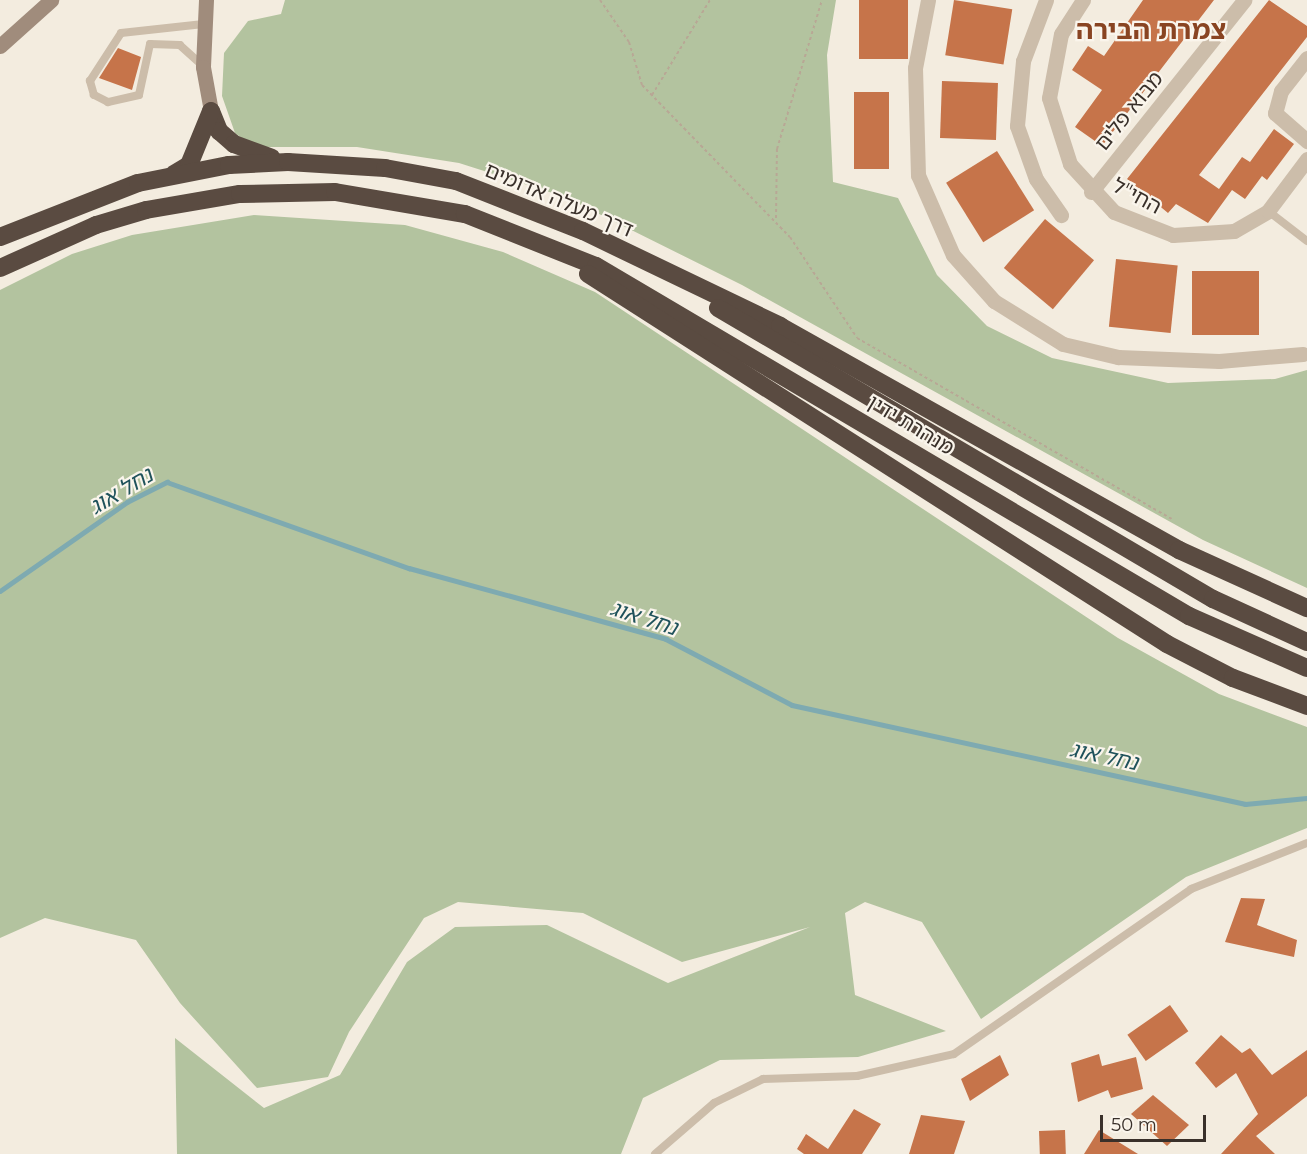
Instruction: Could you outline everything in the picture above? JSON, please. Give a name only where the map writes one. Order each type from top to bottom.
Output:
[{"type":"highway","points":[[211,111],[219,131],[234,144],[288,162]]},
{"type":"highway","points":[[173,175],[189,165],[211,111]]},
{"type":"highway","name":"דרך מעלה אדומים","points":[[0,237],[83,201],[173,175],[288,162],[385,168],[456,181],[521,203],[645,263]]},
{"type":"highway","points":[[0,268],[96,225],[240,194],[335,192],[491,222],[567,261],[1167,644],[1233,678],[1307,706]]},
{"type":"highway","name":"מנהרת ידין","points":[[491,222],[596,266],[1189,616],[1307,668]]},
{"type":"highway","points":[[645,263],[780,326],[1179,550],[1307,608]]},
{"type":"highway","name":"מנהרת ידין","points":[[645,263],[1213,599],[1307,642]]},
{"type":"street","points":[[0,46],[51,0]]},
{"type":"street","points":[[206,0],[203,67],[211,111]]},
{"type":"street","points":[[928,0],[915,68],[918,175],[934,223],[953,255],[994,301],[1063,344],[1118,357],[1219,361],[1303,354]]},
{"type":"street","points":[[1046,0],[1023,61],[1017,126],[1036,179],[1061,215]]},
{"type":"street","name":"החי\"ל","points":[[1083,0],[1061,34],[1049,98],[1060,146],[1091,192],[1131,220],[1190,238],[1234,231],[1268,211],[1307,159]]},
{"type":"street","name":"מבוא פלים","points":[[1091,192],[1244,0]]},
{"type":"street","points":[[1307,58],[1281,91],[1275,112],[1307,141]]},
{"type":"lane","points":[[203,67],[180,45],[150,44],[139,95],[108,102],[94,95],[90,81],[121,33],[204,24]]},
{"type":"lane","points":[[1268,211],[1307,241]]},
{"type":"lane","points":[[655,1154],[714,1103],[763,1078],[857,1076],[954,1054],[1191,889],[1307,843]]},
{"type":"path","points":[[600,0],[611,9],[652,96],[775,220],[857,338],[1172,519]]},
{"type":"path","points":[[652,96],[710,0]]},
{"type":"path","points":[[775,220],[777,149],[822,0]]},
{"type":"green space","points":[[285,0],[836,0],[827,55],[833,182],[898,198],[937,275],[987,326],[1052,358],[1168,383],[1275,379],[1307,370],[1307,588],[1203,540],[742,285],[565,197],[459,163],[357,147],[254,147],[235,133],[222,96],[224,53],[248,21],[281,14]]},
{"type":"green space","points":[[254,215],[405,225],[503,252],[595,292],[1118,638],[1219,694],[1307,727],[1307,828],[1186,877],[981,1019],[922,922],[865,902],[845,913],[855,995],[946,1031],[858,1057],[720,1060],[643,1098],[621,1154],[177,1154],[175,1038],[264,1108],[340,1075],[407,962],[455,927],[547,925],[668,983],[810,927],[682,962],[583,913],[458,902],[424,918],[349,1032],[328,1077],[257,1088],[180,1003],[136,940],[45,918],[0,938],[0,290],[72,254],[132,235]]},
{"type":"building","points":[[859,0],[908,0],[908,59],[859,59]]},
{"type":"building","points":[[954,0],[1012,9],[1004,65],[945,55]]},
{"type":"building","points":[[1143,0],[1214,0],[1102,146],[1075,127],[1102,90],[1072,70],[1088,46],[1104,56]]},
{"type":"building","points":[[1269,0],[1307,26],[1307,37],[1199,175],[1219,189],[1242,157],[1250,162],[1274,129],[1294,144],[1267,180],[1262,176],[1245,199],[1232,190],[1208,223],[1176,204],[1168,213],[1127,179]]},
{"type":"building","points":[[118,48],[141,57],[132,90],[99,78]]},
{"type":"building","points":[[942,81],[998,83],[996,140],[940,138]]},
{"type":"building","points":[[854,92],[889,92],[889,169],[854,169]]},
{"type":"building","points":[[997,151],[1034,210],[983,242],[946,183]]},
{"type":"building","points":[[1045,219],[1094,260],[1053,309],[1004,268]]},
{"type":"building","points":[[1116,259],[1178,265],[1171,333],[1109,327]]},
{"type":"building","points":[[1192,271],[1259,271],[1259,335],[1192,335]]},
{"type":"building","points":[[1241,898],[1265,899],[1257,925],[1297,940],[1294,957],[1225,942]]},
{"type":"building","points":[[1170,1005],[1188,1031],[1146,1061],[1127,1035]]},
{"type":"building","points":[[1221,1035],[1242,1053],[1250,1048],[1272,1075],[1307,1050],[1307,1096],[1256,1136],[1275,1154],[1221,1154],[1258,1114],[1236,1073],[1216,1088],[1195,1063]]},
{"type":"building","points":[[1099,1054],[1102,1066],[1136,1057],[1143,1089],[1111,1098],[1108,1090],[1078,1102],[1071,1063]]},
{"type":"building","points":[[1000,1055],[1009,1075],[970,1101],[961,1079]]},
{"type":"building","points":[[1153,1095],[1189,1125],[1167,1146],[1131,1114]]},
{"type":"building","points":[[854,1109],[881,1124],[862,1154],[804,1154],[797,1149],[806,1134],[828,1149]]},
{"type":"building","points":[[921,1115],[965,1121],[954,1154],[909,1154]]},
{"type":"building","points":[[1065,1130],[1066,1154],[1040,1154],[1039,1131]]},
{"type":"building","points":[[1099,1130],[1138,1154],[1084,1154]]},
{"type":"waterway","name":"נחל אוג","points":[[0,591],[127,502],[167,482],[409,568],[666,639],[792,705],[1245,804],[1307,798]]},
{"type":"district","name":"צמרת הבירה","points":[[1151,30]]}]
